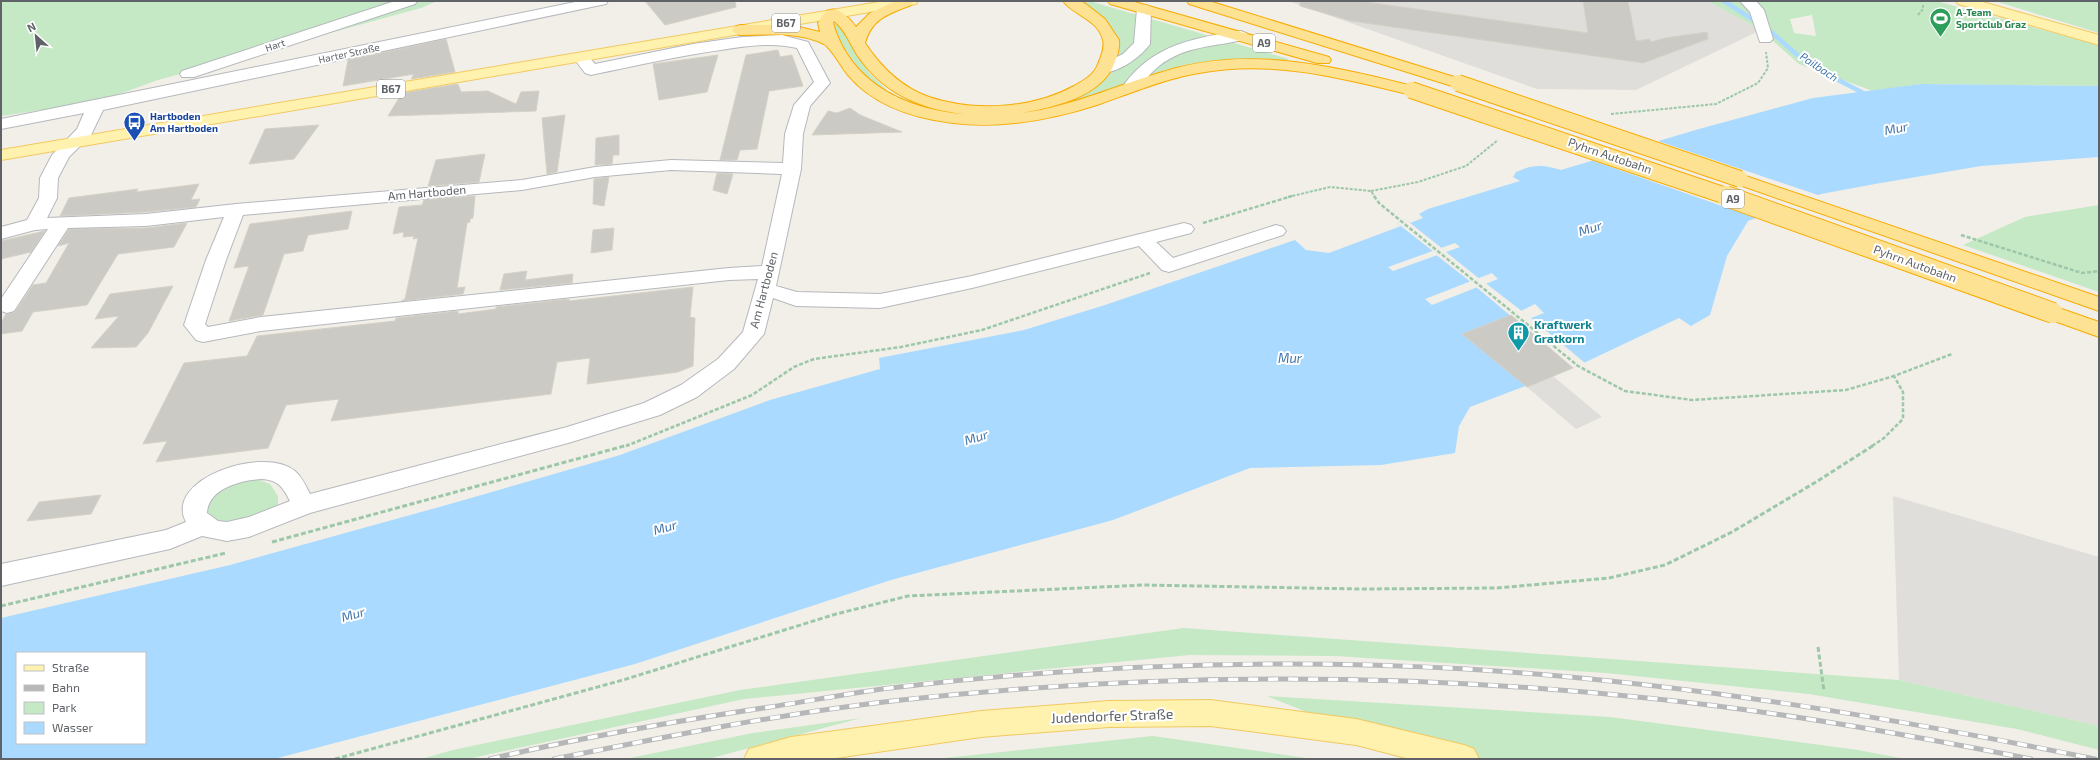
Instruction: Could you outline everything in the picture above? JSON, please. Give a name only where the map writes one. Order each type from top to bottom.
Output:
[{"type":"highway","points":[[857,43],[859,31],[863,25],[876,16],[909,1]]},
{"type":"highway","points":[[1070,1],[1082,7],[1100,23],[1111,41],[1110,56],[1101,74],[1078,89],[1054,100],[1032,106],[984,110],[953,107],[918,99],[891,85],[875,70],[844,20],[832,14],[825,23],[832,42],[856,76],[875,93],[902,106],[922,113],[947,118],[998,120],[1050,113],[1073,107],[1132,85],[1172,73],[1219,65],[1277,65],[1345,74],[1411,90]]},
{"type":"highway","name":"Pyhrn Autobahn","points":[[1114,1],[1351,68],[1411,90],[1696,186],[2099,330]]},
{"type":"highway","name":"Pyhrn Autobahn","points":[[1194,1],[1458,83],[2099,304]]},
{"type":"highway","points":[[1234,1],[1317,38]]},
{"type":"highway","points":[[740,30],[791,30],[806,32],[832,42]]},
{"type":"main road","name":"B67","points":[[1,155],[909,1]]},
{"type":"main road","points":[[1964,1],[2099,40]]},
{"type":"main road","name":"Judendorfer Straße","points":[[758,759],[791,751],[981,724],[1109,714],[1210,713],[1356,732],[1464,759]]},
{"type":"street","name":"Hart","points":[[142,96],[161,84],[410,1]]},
{"type":"street","name":"Harter Straße","points":[[1,124],[96,106],[601,1]]},
{"type":"street","points":[[1747,1],[1757,10],[1761,29]]},
{"type":"street","points":[[1104,69],[1129,57],[1142,44],[1144,9]]},
{"type":"street","points":[[1132,85],[1154,63],[1177,48],[1208,40],[1240,36]]},
{"type":"street","name":"Am Hartboden","points":[[203,525],[218,532],[237,530],[278,518],[304,505],[568,435],[652,409],[689,391],[726,364],[752,334],[767,281],[792,169],[794,134],[802,105],[822,82],[803,45],[782,40],[742,42],[693,49],[591,70],[581,57]]},
{"type":"street","points":[[34,224],[48,198],[49,178],[61,155],[85,131],[96,106]]},
{"type":"street","name":"Am Hartboden","points":[[1,234],[34,224],[146,220],[236,210],[522,185],[595,172],[671,165],[792,169]]},
{"type":"street","points":[[236,210],[216,260],[194,325],[203,335],[261,324],[729,274],[767,281],[796,299],[880,301],[972,282],[1184,229]]},
{"type":"street","points":[[7,306],[61,224]]},
{"type":"street","points":[[1143,239],[1169,266],[1276,231]]},
{"type":"street","points":[[1,575],[170,539],[203,525],[195,516],[197,501],[211,484],[237,473],[263,469],[284,475],[296,490],[304,505]]},
{"type":"path","points":[[1918,15],[1923,9],[1923,5]]},
{"type":"path","points":[[1743,91],[1758,83],[1768,68],[1761,29]]},
{"type":"path","points":[[1184,229],[1283,198],[1330,187],[1370,190],[1379,203],[1578,366],[1625,391],[1692,400],[1846,390],[1894,376],[1952,354]]},
{"type":"path","points":[[1961,236],[2082,273],[2099,271]]},
{"type":"path","points":[[335,759],[398,744],[608,684],[836,614],[908,596],[1144,585],[1361,590],[1497,588],[1609,578],[1666,565],[1732,532],[1816,482],[1884,438],[1903,419],[1903,392],[1894,376]]},
{"type":"path","points":[[1818,647],[1824,691]]},
{"type":"shaded area","points":[[1288,1],[1707,1],[1761,30],[1636,90],[1537,89]]},
{"type":"shaded area","points":[[1553,376],[1602,417],[1576,429],[1527,387]]},
{"type":"shaded area","points":[[1893,496],[2099,557],[2099,726],[1899,680]]},
{"type":"green space","points":[[1,1],[437,1],[421,8],[158,80],[100,101],[1,116]]},
{"type":"green space","points":[[1079,1],[1089,1],[1289,59],[1285,61],[1243,59],[1201,62],[1161,71],[1082,99],[1042,110],[1000,116],[956,115],[934,111],[914,105],[894,97],[876,86],[857,66],[832,25],[836,23],[840,26],[869,73],[888,91],[904,99],[942,110],[1005,113],[1095,86],[1109,73],[1117,61],[1119,50],[1117,39],[1112,29],[1092,10]]},
{"type":"green space","name":"A-Team Sportclub Graz","points":[[1707,1],[1737,1],[1745,5],[1759,1],[1936,1],[2099,45],[2099,86],[1921,84],[1873,91],[1799,64],[1761,30]],"holes":[[[1812,15],[1816,36],[1794,33],[1790,19]]]},
{"type":"green space","points":[[1995,1],[2099,1],[2099,33]]},
{"type":"green space","points":[[2099,205],[2099,292],[1963,245],[2025,217]]},
{"type":"green space","points":[[256,479],[270,484],[278,496],[278,504],[270,513],[228,523],[210,518],[206,506],[209,498],[228,483]]},
{"type":"green space","points":[[1184,628],[1899,680],[2099,726],[2099,750],[2017,729],[1809,694],[1606,673],[1335,656],[1189,655],[744,699],[468,759],[421,759],[453,750],[740,690]]},
{"type":"green space","points":[[1267,696],[1610,717],[1858,750],[1905,759],[1466,759],[1356,732]]},
{"type":"green space","points":[[861,718],[708,759],[625,759],[753,733]]},
{"type":"green space","points":[[1153,736],[1313,759],[935,759]]},
{"type":"water","name":"Mur","points":[[1921,84],[2099,86],[2099,157],[1981,166],[1875,184],[1821,194],[1748,221],[1727,256],[1710,315],[1691,326],[1679,318],[1573,368],[1470,407],[1459,426],[1455,453],[1381,465],[1250,468],[1113,520],[891,580],[635,664],[274,759],[1,759],[1,618],[230,565],[620,455],[770,400],[880,369],[879,358],[1024,330],[1105,305],[1295,240],[1306,250],[1329,253],[1401,226],[1397,223],[1406,219],[1410,223],[1423,218],[1419,214],[1428,209],[1520,181],[1513,177],[1516,172],[1522,169],[1538,166],[1561,170],[1699,129],[1813,98]],"holes":[[[1455,243],[1460,247],[1393,271],[1388,267]],[[1492,273],[1498,279],[1432,305],[1425,299]],[[1535,304],[1544,313],[1531,318],[1521,311]]]},
{"type":"pier","points":[[1658,141],[1821,196],[1759,219],[1591,160]]},
{"type":"pier","points":[[1406,219],[1443,249],[1434,252],[1397,223]]},
{"type":"pier","points":[[1444,250],[1481,280],[1472,283],[1435,254]]},
{"type":"pier","points":[[1484,282],[1531,318],[1585,363],[1573,368],[1475,286]]},
{"type":"building","points":[[645,1],[735,1],[736,7],[665,25]]},
{"type":"building","points":[[1300,1],[1359,1],[1588,33],[1583,1],[1628,1],[1636,41],[1650,39],[1651,42],[1665,38],[1707,32],[1708,39],[1643,63],[1351,21],[1300,6]]},
{"type":"building","points":[[446,39],[455,72],[411,79],[414,74],[343,86],[348,60]]},
{"type":"building","points":[[778,50],[780,57],[792,55],[803,86],[769,91],[757,149],[740,150],[737,160],[720,160],[746,55]]},
{"type":"building","points":[[718,55],[707,92],[659,100],[653,64]]},
{"type":"building","points":[[458,84],[461,92],[488,91],[516,104],[521,92],[539,91],[536,111],[388,116],[402,93]]},
{"type":"building","points":[[850,108],[860,115],[902,132],[812,135],[828,111],[837,113]]},
{"type":"building","points":[[565,115],[557,172],[547,174],[542,118]]},
{"type":"building","points":[[319,125],[294,159],[249,164],[265,129]]},
{"type":"building","points":[[619,135],[619,155],[613,155],[612,164],[595,165],[596,138]]},
{"type":"building","points":[[485,154],[479,182],[428,186],[436,160]]},
{"type":"building","points":[[717,173],[733,174],[727,194],[713,190]]},
{"type":"building","points":[[609,177],[604,206],[593,204],[594,179]]},
{"type":"building","points":[[199,184],[191,200],[200,199],[196,207],[146,212],[60,216],[69,198],[138,189],[136,192]]},
{"type":"building","points":[[475,196],[473,218],[467,223],[457,288],[465,287],[463,294],[401,301],[405,299],[418,238],[413,239],[414,236],[403,237],[404,232],[393,234],[399,207],[422,205],[424,200]]},
{"type":"building","points":[[352,211],[348,229],[308,235],[303,251],[284,254],[263,315],[229,321],[249,266],[234,268],[250,224]]},
{"type":"building","points":[[187,223],[174,247],[118,254],[87,305],[33,312],[22,331],[1,334],[1,323],[6,314],[15,312],[33,285],[46,283],[69,243],[58,246],[69,229],[146,228]]},
{"type":"building","points":[[614,228],[612,250],[591,253],[593,230]]},
{"type":"building","points":[[45,231],[31,252],[1,259],[1,241]]},
{"type":"building","points":[[527,271],[525,280],[573,274],[572,283],[500,290],[504,274]]},
{"type":"building","points":[[173,286],[148,333],[136,347],[91,348],[119,316],[95,319],[110,294]]},
{"type":"building","points":[[693,287],[690,317],[695,318],[693,366],[678,372],[587,384],[590,358],[557,362],[551,394],[331,421],[339,399],[286,405],[268,448],[156,462],[167,441],[143,444],[184,363],[247,356],[257,336],[395,321],[396,318],[458,311],[458,314],[496,309],[496,307],[569,299],[569,301]]},
{"type":"building","name":"Kraftwerk Gratkorn","points":[[1511,315],[1573,368],[1527,387],[1462,334]]},
{"type":"building","points":[[101,495],[91,514],[27,521],[39,502]]},
{"type":"waterway","name":"Pailbach","points":[[1724,1],[1769,30],[1796,54],[1821,71],[1867,95]]},
{"type":"railway","points":[[490,759],[630,730],[890,688],[962,680],[1106,669],[1251,664],[1323,664],[1467,669],[1625,683],[1704,692],[1861,715],[2095,759]]},
{"type":"railway","points":[[554,759],[770,718],[901,700],[994,691],[1087,685],[1274,679],[1367,680],[1461,684],[1554,690],[1695,703],[1792,716],[2031,759]]},
{"type":"place","name":"A-Team Sportclub Graz","points":[[1940,38]]},
{"type":"place","name":"Hartboden Am Hartboden","points":[[135,142]]},
{"type":"place","name":"Kraftwerk Gratkorn","points":[[1519,352]]}]
